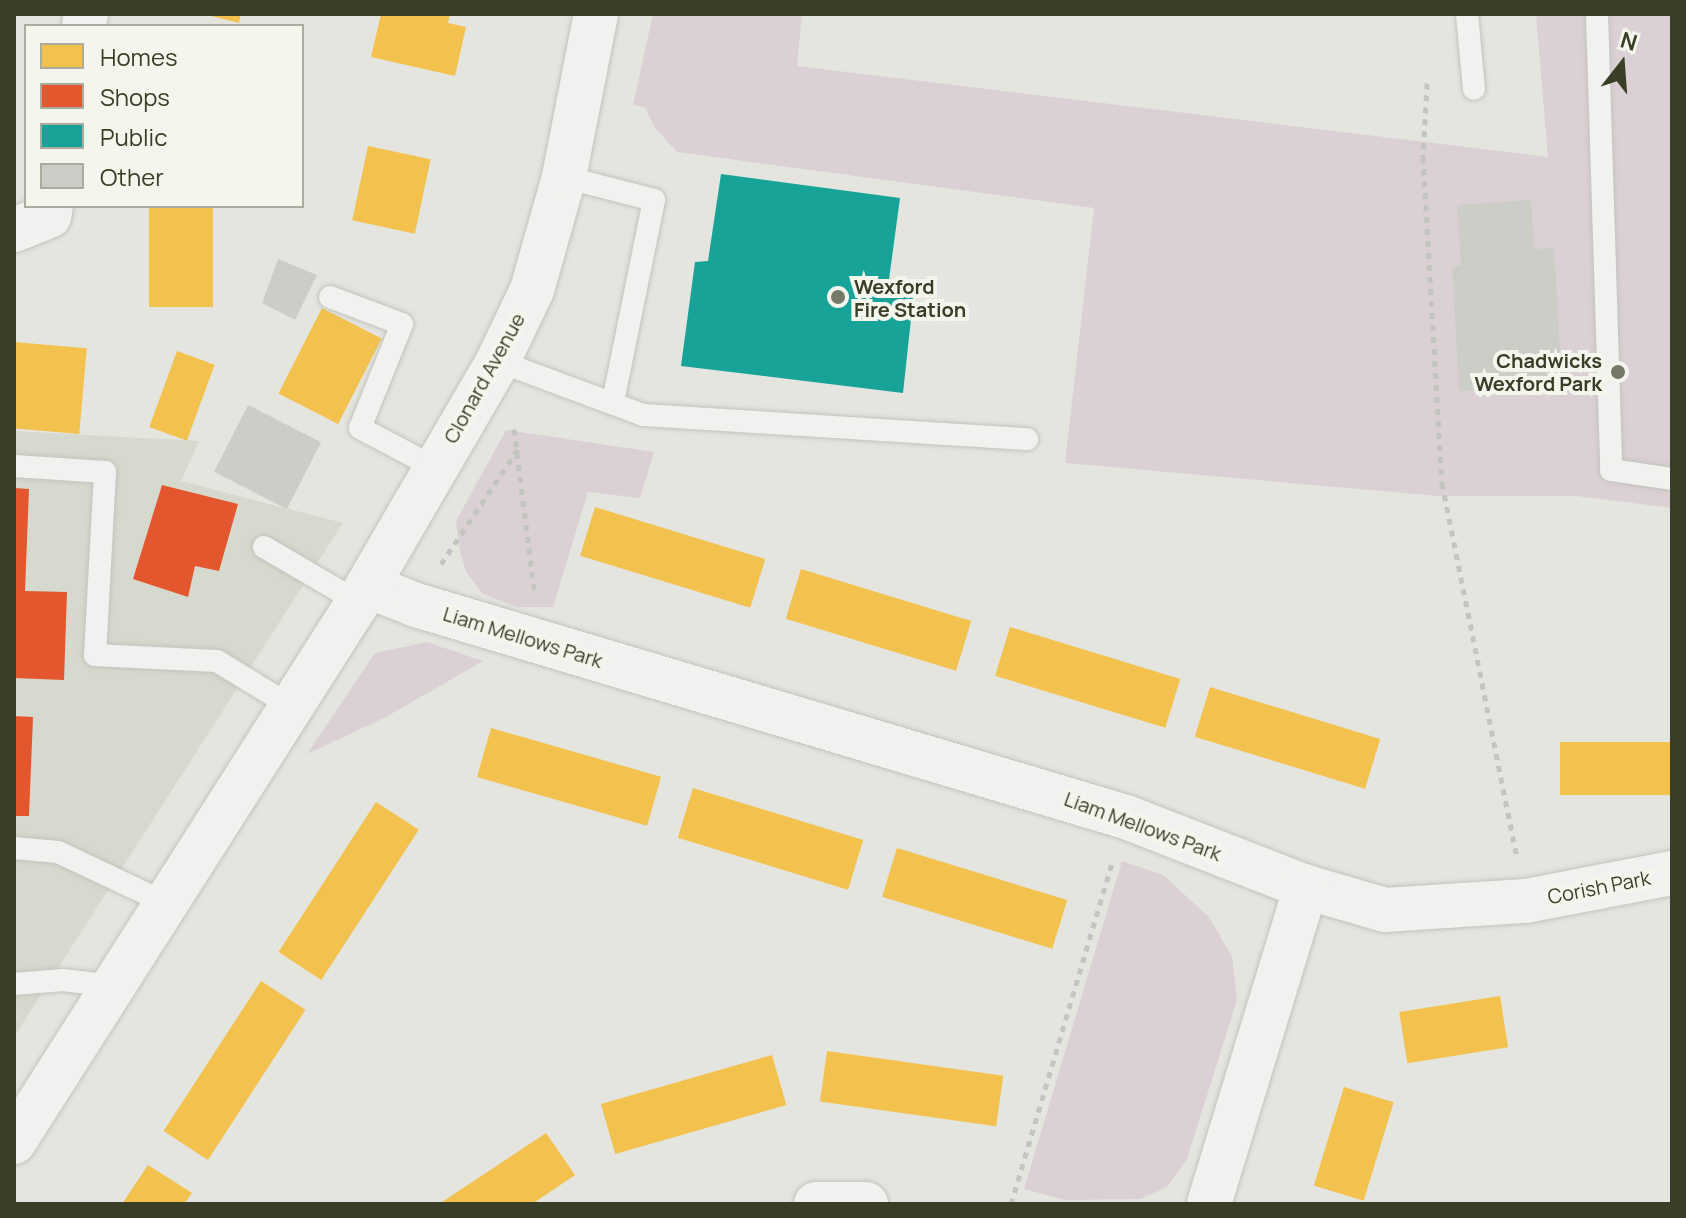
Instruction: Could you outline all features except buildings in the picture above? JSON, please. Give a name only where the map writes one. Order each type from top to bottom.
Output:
[{"type":"street","name":"Clonard Avenue","points":[[363,594],[498,361],[532,290],[564,177],[596,14]]},
{"type":"street","points":[[14,230],[49,216],[51,208]]},
{"type":"street","name":"Liam Mellows Park","points":[[363,594],[416,605],[1126,817],[1306,887],[1385,910],[1526,901]]},
{"type":"street","points":[[14,1142],[363,594]]},
{"type":"street","name":"Corish Park","points":[[1526,901],[1672,873]]},
{"type":"street","points":[[1209,1204],[1306,887]]},
{"type":"street","points":[[816,1204],[866,1204]]},
{"type":"lane","points":[[1467,14],[1474,89]]},
{"type":"lane","points":[[1597,14],[1611,470],[1672,479]]},
{"type":"lane","points":[[564,177],[654,200],[613,401]]},
{"type":"lane","points":[[330,297],[402,324],[360,428],[434,467]]},
{"type":"lane","points":[[498,361],[613,401],[643,415],[1027,439]]},
{"type":"lane","points":[[14,466],[105,472],[95,655],[217,661],[292,707]]},
{"type":"lane","points":[[264,547],[363,594]]},
{"type":"lane","points":[[14,848],[58,852],[166,903]]},
{"type":"lane","points":[[14,984],[63,980],[114,986]]},
{"type":"path","points":[[1427,83],[1423,157],[1442,483],[1526,901]]},
{"type":"path","points":[[498,361],[518,449],[540,643]]},
{"type":"path","points":[[416,605],[518,449]]},
{"type":"path","points":[[1011,1204],[1126,817]]},
{"type":"shaded area","points":[[653,14],[802,14],[797,66],[1548,157],[1536,14],[1672,14],[1672,508],[1576,496],[1438,496],[1065,463],[1094,208],[677,152],[655,128],[645,107],[633,105]]},
{"type":"shaded area","points":[[506,430],[654,452],[640,498],[588,492],[553,607],[517,607],[483,594],[466,572],[460,551],[456,521]]},
{"type":"shaded area","points":[[14,431],[199,441],[181,481],[343,523],[14,1037]]},
{"type":"shaded area","points":[[427,642],[483,661],[386,717],[307,754],[375,653]]},
{"type":"shaded area","points":[[1122,861],[1163,875],[1208,916],[1232,956],[1237,1000],[1187,1159],[1167,1187],[1140,1199],[1065,1200],[1024,1189]]},
{"type":"place","name":"Wexford Fire Station","points":[[838,297]]},
{"type":"place","name":"Chadwicks Wexford Park","points":[[1618,372]]}]
